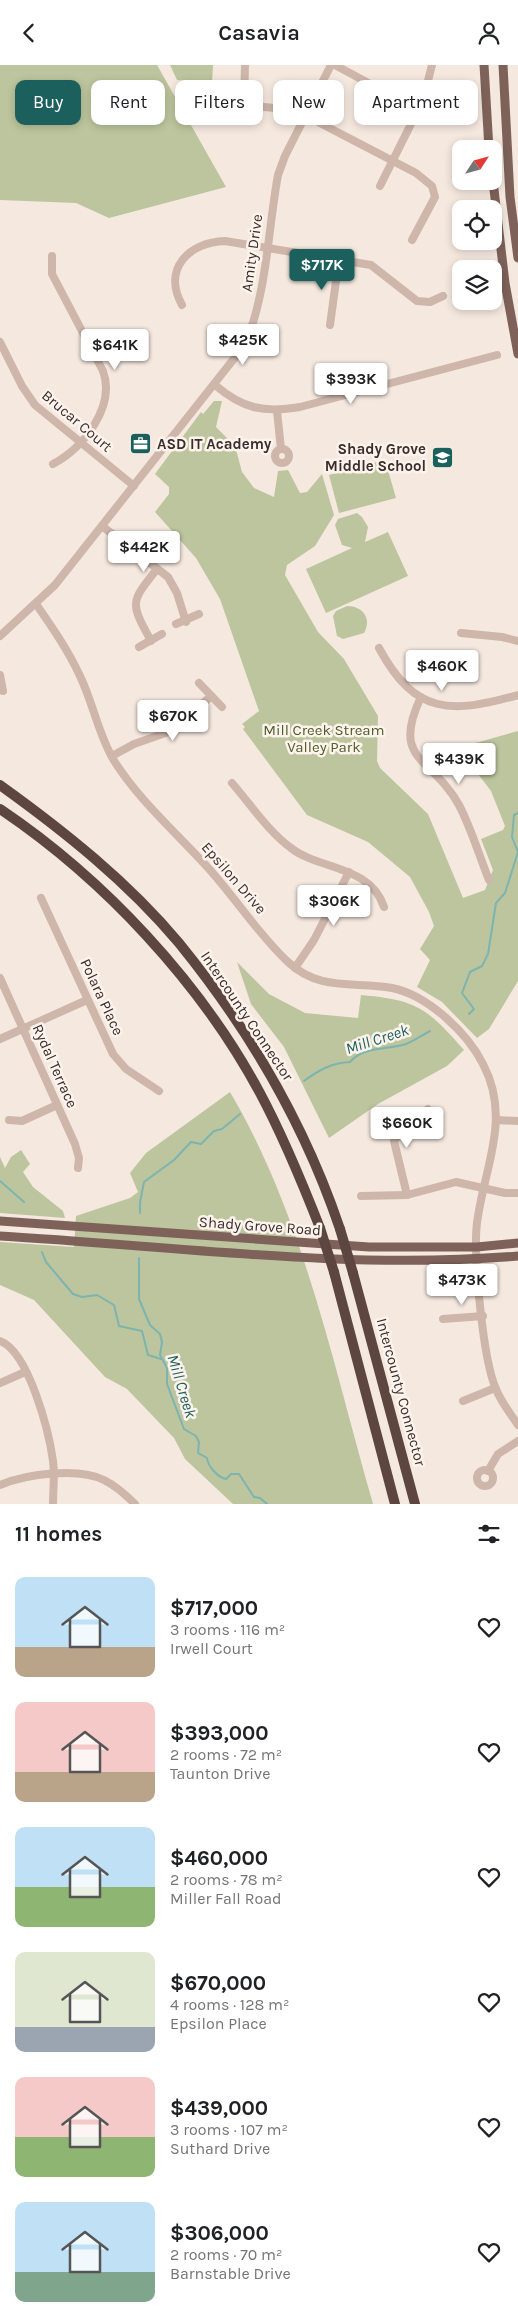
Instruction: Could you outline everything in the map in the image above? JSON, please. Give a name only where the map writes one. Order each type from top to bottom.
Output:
[{"type":"highway","name":"Intercounty Connector","points":[[0,785],[58,828],[99,862],[178,943],[230,1011],[280,1091],[328,1193],[340,1229],[415,1504]]},
{"type":"highway","name":"Intercounty Connector","points":[[0,809],[37,836],[95,885],[146,936],[189,987],[234,1050],[260,1092],[286,1145],[320,1228],[334,1272],[395,1504]]},
{"type":"main road","points":[[484,65],[488,140]]},
{"type":"main road","points":[[503,65],[510,197],[518,258]]},
{"type":"main road","points":[[494,190],[504,283],[518,354]]},
{"type":"main road","name":"Shady Grove Road","points":[[0,1221],[518,1256]]},
{"type":"main road","name":"Shady Grove Road","points":[[0,1236],[347,1260],[477,1253],[518,1243]]},
{"type":"street","points":[[246,65],[244,105],[273,108]]},
{"type":"street","name":"Amity Drive","points":[[323,80],[331,65]]},
{"type":"street","points":[[335,65],[363,80]]},
{"type":"street","points":[[430,80],[432,65]]},
{"type":"street","name":"Amity Drive","points":[[0,636],[55,585],[233,361],[250,332],[258,304],[278,175],[301,125]]},
{"type":"street","points":[[322,125],[425,180],[435,193],[435,197],[412,240]]},
{"type":"street","points":[[380,186],[410,125]]},
{"type":"street","points":[[182,305],[176,294],[175,278],[178,267],[192,249],[202,244],[218,241],[371,265],[417,301],[430,302],[443,295]]},
{"type":"street","points":[[52,257],[52,274],[106,379],[107,396],[103,409],[79,442],[68,455],[53,464]]},
{"type":"street","points":[[330,325],[339,259]]},
{"type":"street","name":"Brucar Court","points":[[0,341],[30,398],[42,412],[134,486]]},
{"type":"street","points":[[215,385],[242,403],[261,409],[277,411],[300,407],[497,355]]},
{"type":"street","points":[[277,411],[281,449]]},
{"type":"street","points":[[102,526],[157,569],[173,585],[186,621]]},
{"type":"street","points":[[151,641],[135,607],[135,598],[157,569]]},
{"type":"street","name":"Epsilon Drive","points":[[36,604],[60,639],[80,677],[112,756],[131,785],[210,870],[281,955],[295,968],[315,980],[393,988],[416,996],[436,1008],[468,1041],[482,1061],[494,1092],[496,1120],[493,1155],[476,1225],[483,1315],[489,1369],[495,1388],[518,1425]]},
{"type":"street","points":[[176,624],[199,614]]},
{"type":"street","points":[[461,633],[502,637],[518,641]]},
{"type":"street","points":[[139,647],[162,634]]},
{"type":"street","points":[[379,648],[400,680],[421,697],[448,707],[465,707],[518,695]]},
{"type":"street","points":[[0,675],[2,691]]},
{"type":"street","points":[[199,683],[222,707]]},
{"type":"street","points":[[112,756],[134,744],[174,730],[211,696]]},
{"type":"street","points":[[421,697],[410,719],[410,742],[419,759],[443,783],[458,803],[489,879]]},
{"type":"street","points":[[232,783],[291,849],[349,873],[375,891],[381,897],[384,907]]},
{"type":"street","points":[[295,968],[314,940],[349,873]]},
{"type":"street","name":"Polara Place","points":[[41,897],[113,1054],[126,1069],[159,1091]]},
{"type":"street","name":"Rydal Terrace","points":[[0,978],[75,1144],[79,1158],[78,1167]]},
{"type":"street","points":[[0,1039],[87,1000]]},
{"type":"street","points":[[9,1120],[22,1121],[57,1105]]},
{"type":"street","points":[[407,1195],[394,1141],[403,1127],[428,1109]]},
{"type":"street","points":[[496,1120],[518,1121]]},
{"type":"street","points":[[361,1196],[407,1195],[456,1182],[505,1193],[518,1193]]},
{"type":"street","points":[[443,1319],[483,1315]]},
{"type":"street","points":[[0,1341],[6,1343],[18,1356],[45,1425],[54,1474],[53,1504]]},
{"type":"street","points":[[0,1383],[25,1372]]},
{"type":"street","points":[[463,1401],[495,1388]]},
{"type":"street","points":[[488,1471],[498,1454],[518,1441]]},
{"type":"street","points":[[0,1485],[31,1476],[54,1474],[90,1475],[103,1479],[120,1490],[135,1504]]},
{"type":"green space","points":[[0,65],[157,65],[175,97],[175,125],[191,125],[226,187],[109,218],[76,203],[0,200]]},
{"type":"green space","points":[[170,65],[213,65],[212,80],[177,80]]},
{"type":"green space","name":"Mill Creek Stream Valley Park","points":[[214,401],[222,401],[216,427],[235,446],[242,472],[254,488],[274,497],[278,471],[288,470],[300,493],[307,492],[322,474],[334,515],[315,546],[287,565],[285,575],[318,632],[344,659],[378,716],[377,761],[380,768],[428,814],[463,898],[485,890],[493,870],[481,839],[503,830],[505,826],[491,791],[458,748],[518,731],[518,981],[489,1029],[477,1038],[442,1002],[417,987],[430,960],[420,949],[434,926],[429,912],[410,877],[368,842],[307,815],[243,729],[245,727],[242,724],[259,711],[220,599],[196,558],[155,512],[169,494],[169,487],[155,474],[201,412],[203,414]]},
{"type":"green space","points":[[385,460],[396,498],[339,513],[329,475]]},
{"type":"green space","points":[[357,513],[368,527],[365,542],[388,532],[408,576],[326,613],[306,569],[352,548],[342,545],[335,525],[338,519]]},
{"type":"green space","points":[[347,606],[358,608],[362,611],[367,623],[364,633],[343,639],[337,636],[333,616],[336,611]]},
{"type":"green space","points":[[237,962],[269,994],[305,1013],[358,1018],[361,995],[396,1000],[430,1015],[464,1050],[447,1066],[378,1104],[329,1138],[284,1047],[251,1004]]},
{"type":"green space","points":[[230,1092],[256,1140],[278,1190],[297,1241],[330,1346],[373,1504],[233,1504],[185,1459],[174,1438],[127,1389],[105,1377],[34,1300],[0,1285],[0,1242],[74,1247],[76,1216],[130,1198],[138,1192],[130,1173],[146,1153]]},
{"type":"green space","points":[[21,1150],[30,1164],[23,1172],[33,1187],[63,1211],[65,1218],[0,1213],[0,1157],[5,1168],[11,1157]]},
{"type":"waterway","name":"Mill Creek","points":[[469,1014],[474,1009],[462,993],[470,972],[482,966],[488,954],[496,903],[505,893],[518,852],[512,837],[514,815],[518,813]]},
{"type":"waterway","name":"Mill Creek","points":[[304,1081],[326,1068],[350,1062],[362,1053],[406,1044],[430,1031]]},
{"type":"waterway","name":"Mill Creek","points":[[140,1213],[144,1182],[174,1160],[191,1142],[201,1144],[214,1131],[222,1129],[240,1114]]},
{"type":"waterway","points":[[0,1181],[24,1202]]},
{"type":"waterway","points":[[42,1252],[46,1262],[73,1294],[82,1297],[97,1295],[114,1305],[119,1326],[142,1331],[148,1355],[161,1359]]},
{"type":"waterway","name":"Mill Creek","points":[[139,1258],[139,1299],[150,1325],[160,1334],[162,1342],[160,1355],[167,1368],[167,1384],[184,1429],[196,1436],[199,1442],[198,1453],[207,1458],[216,1474],[226,1479],[231,1474],[239,1474],[254,1497],[260,1498],[267,1504]]},
{"type":"place","name":"ASD IT Academy","points":[[141,444]]},
{"type":"place","name":"Shady Grove Middle School","points":[[442,458]]}]
